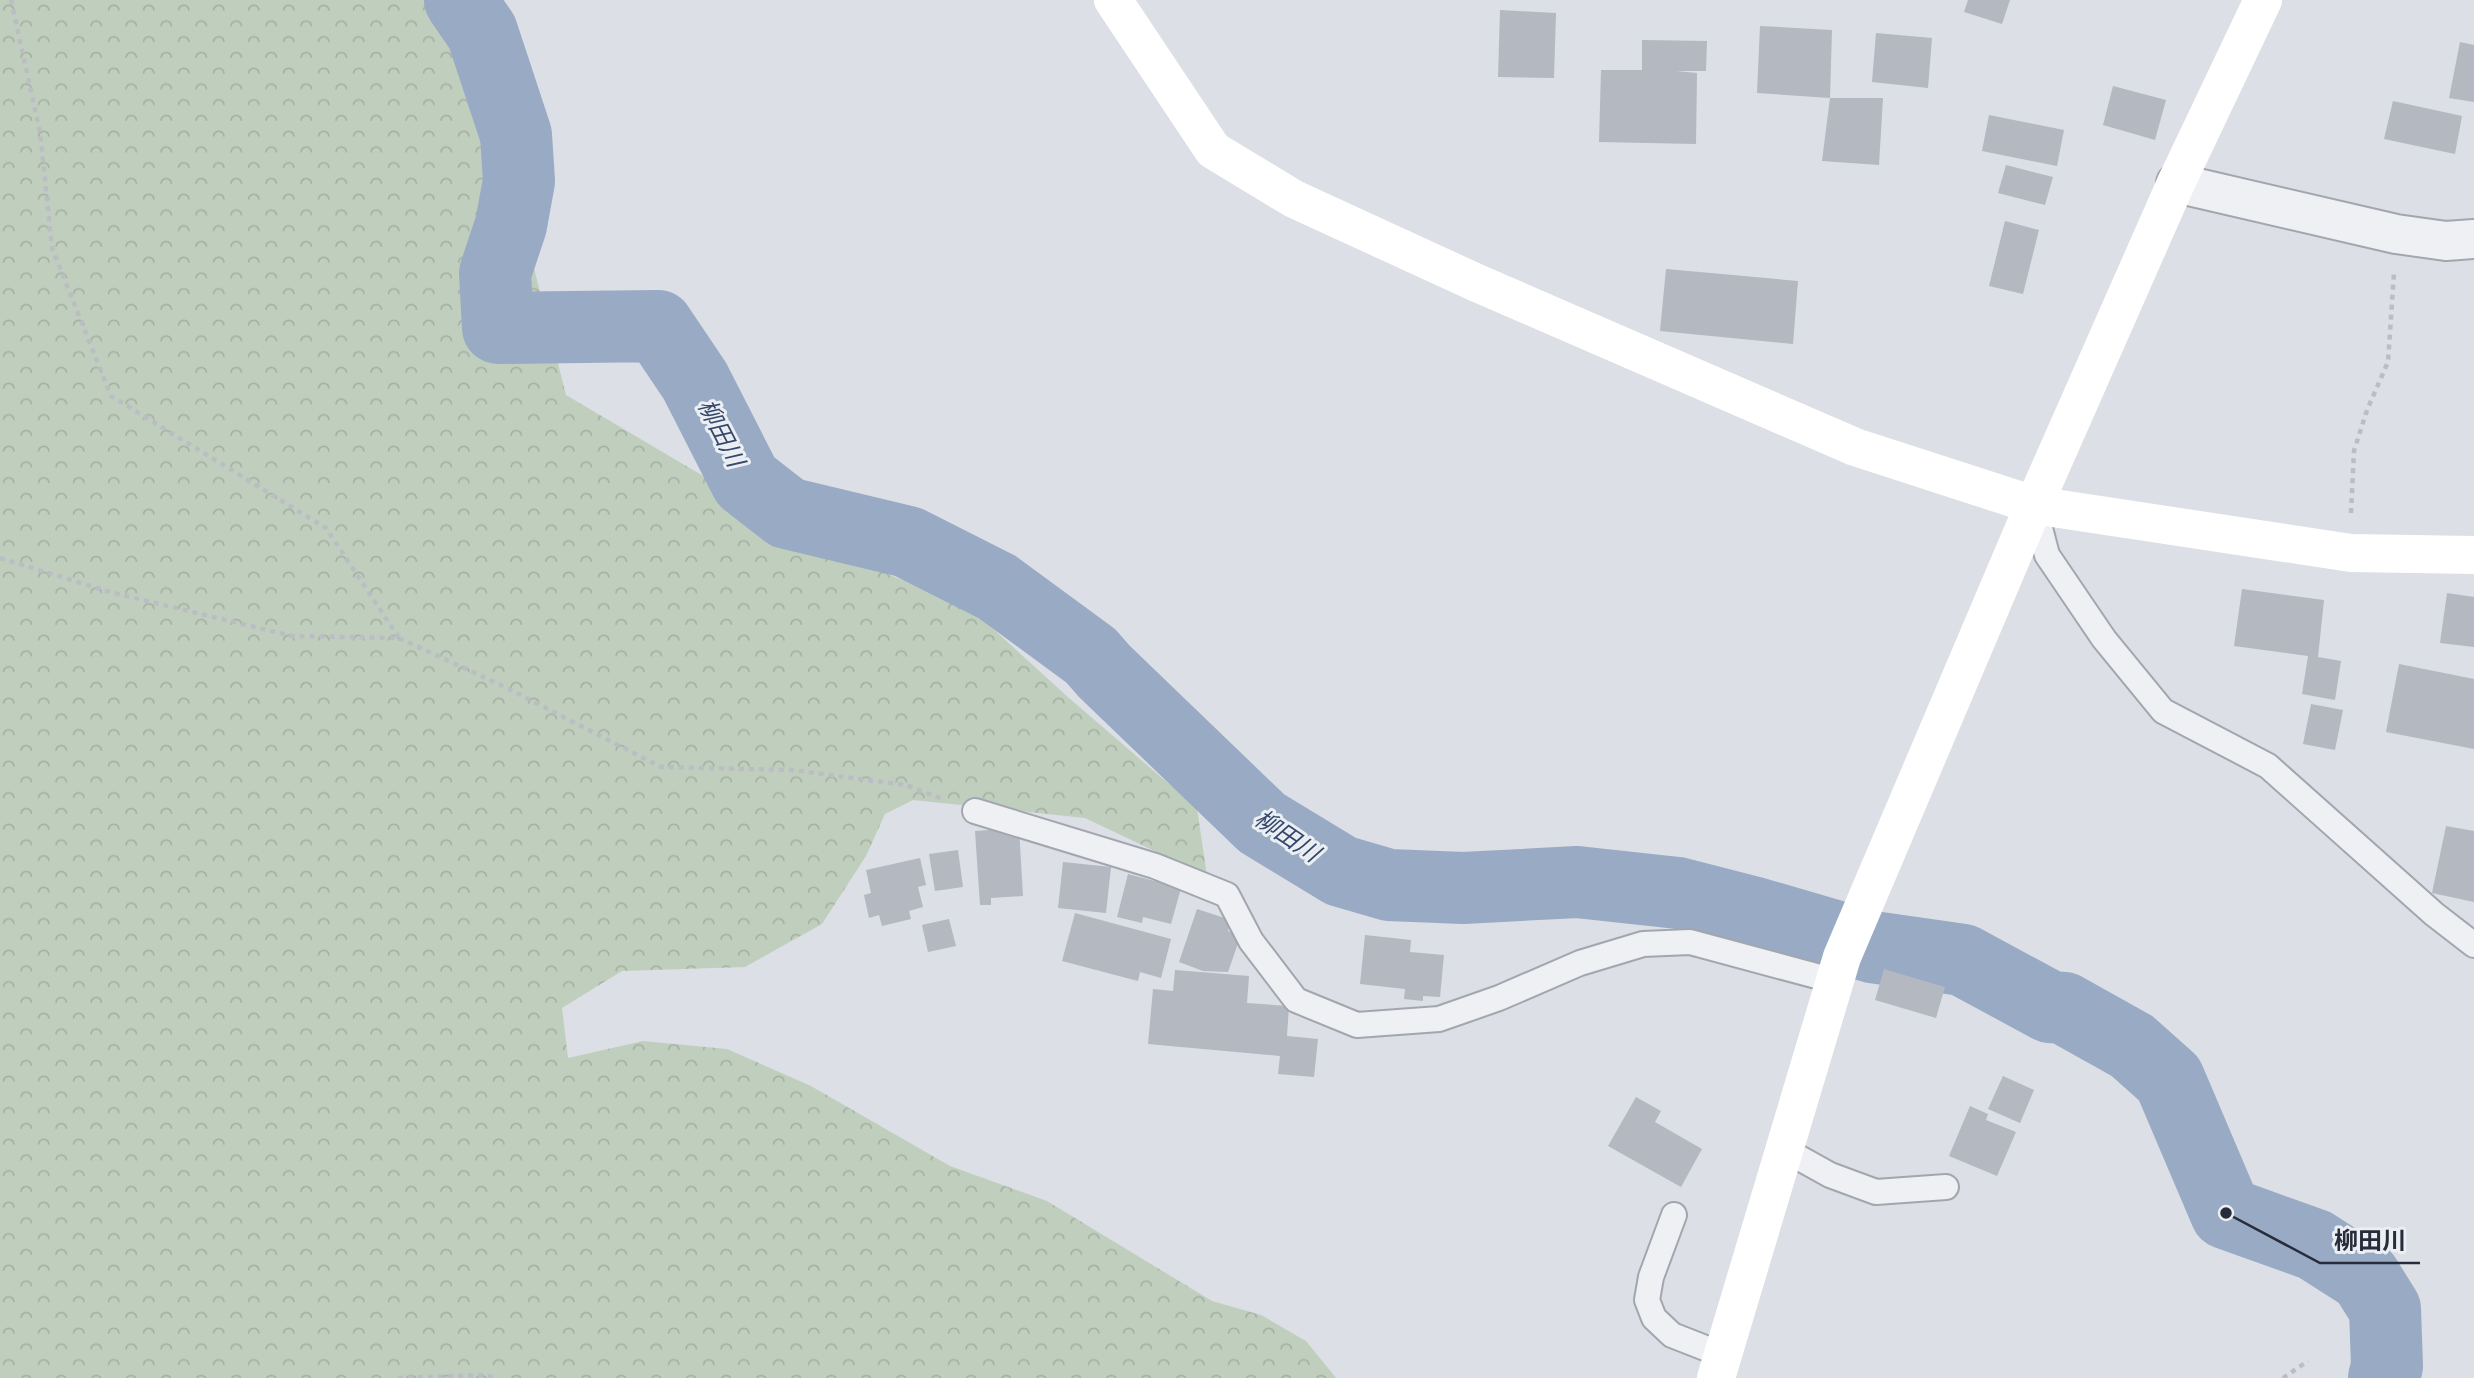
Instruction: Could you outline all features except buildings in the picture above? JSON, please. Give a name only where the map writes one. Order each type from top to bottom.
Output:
[{"type":"street","points":[[1113,0],[1213,150],[1294,199],[1477,283],[1856,447],[2034,505],[2351,553],[2474,555]]},
{"type":"street","points":[[1719,1366],[1838,969],[2034,505],[2176,183],[2263,0]]},
{"type":"street","points":[[2176,183],[2396,234],[2446,241],[2474,239]]},
{"type":"lane","points":[[2034,505],[2047,555],[2104,639],[2163,711],[2268,765],[2434,914],[2474,945]]},
{"type":"lane","points":[[975,811],[1155,866],[1227,895],[1251,941],[1296,1000],[1357,1025],[1439,1019],[1499,998],[1580,963],[1643,944],[1690,942],[1838,969]]},
{"type":"lane","points":[[1785,1150],[1830,1175],[1876,1192],[1947,1187]]},
{"type":"lane","points":[[1674,1215],[1651,1277],[1647,1300],[1654,1318],[1672,1335],[1719,1366]]},
{"type":"path","points":[[11,0],[40,132],[52,248],[111,396],[326,528],[399,638]]},
{"type":"path","points":[[2351,553],[2354,451],[2367,410],[2388,362],[2396,234]]},
{"type":"path","points":[[0,558],[110,592],[292,636],[399,638],[505,687],[661,767],[792,769],[906,785],[975,811]]},
{"type":"path","points":[[2283,1378],[2308,1361]]},
{"type":"path","points":[[398,1378],[483,1375],[495,1378]]},
{"type":"green space","points":[[0,0],[447,0],[466,21],[501,137],[566,395],[832,552],[968,606],[1069,698],[1197,808],[1207,876],[1085,818],[913,800],[885,814],[866,856],[822,924],[745,967],[622,971],[562,1008],[568,1058],[643,1041],[727,1049],[811,1086],[950,1166],[1047,1201],[1212,1301],[1261,1315],[1306,1341],[1336,1378],[0,1378]]},
{"type":"waterway","name":"柳田川","points":[[460,0],[482,32],[516,135],[519,181],[511,225],[495,273],[498,328],[658,326],[695,381],[746,481],[787,513],[908,542],[997,587],[1091,656],[1262,823],[1341,871],[1389,885],[1463,888],[1577,882],[1678,893],[1872,947],[1963,960],[2050,1007],[2064,1008],[2132,1046],[2169,1079],[2226,1213],[2315,1245],[2365,1277],[2385,1309],[2387,1366],[2384,1378]]},
{"type":"place","name":"柳田川","points":[[2226,1213]]}]
